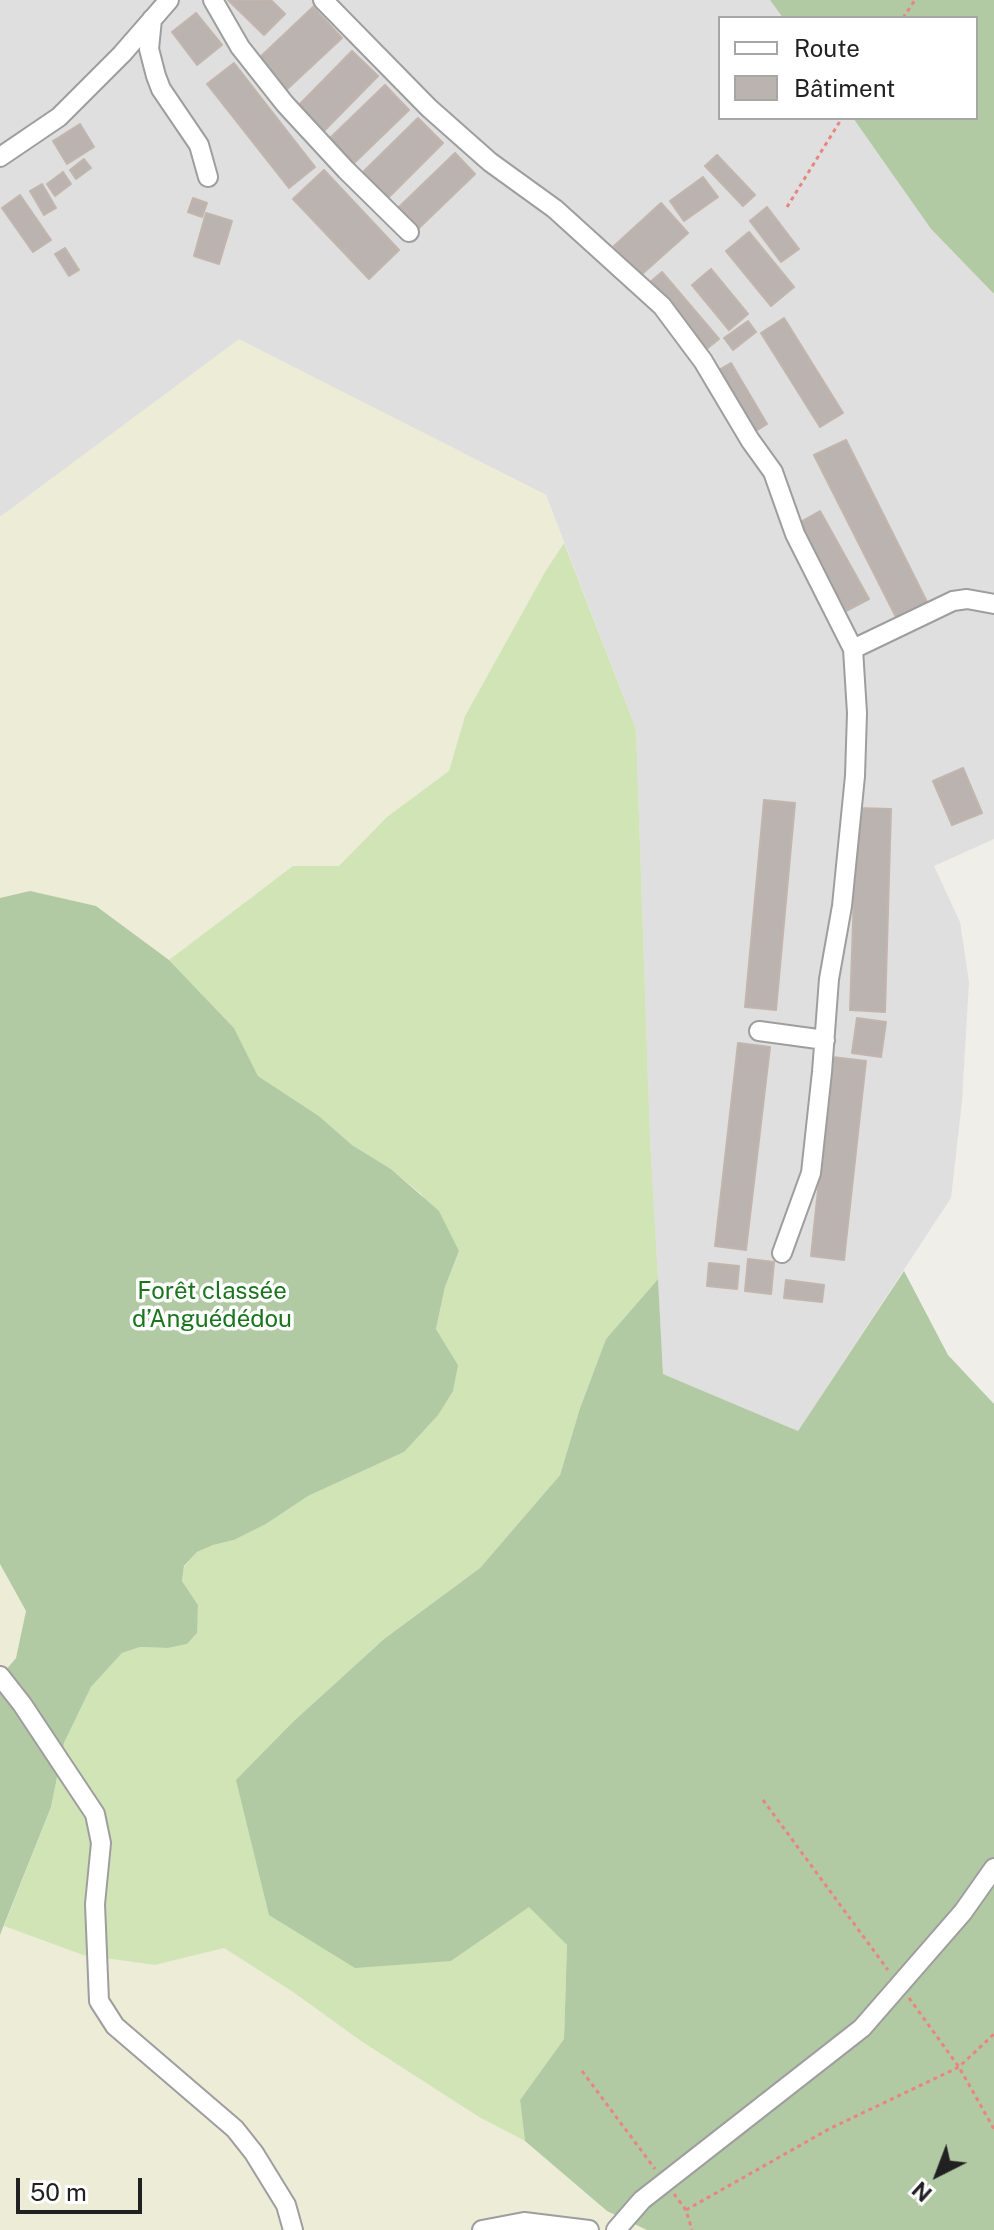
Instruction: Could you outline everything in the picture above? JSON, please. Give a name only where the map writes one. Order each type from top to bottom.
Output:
[{"type":"street","points":[[0,157],[59,117],[122,54],[169,0]]},
{"type":"street","points":[[213,0],[240,47],[285,104],[409,232]]},
{"type":"street","points":[[323,0],[429,108],[490,162],[555,209],[662,306],[703,361],[773,472],[795,534],[853,649],[857,713],[855,776],[842,906],[829,979],[811,1173],[782,1253]]},
{"type":"street","points":[[152,19],[149,49],[156,76],[161,89],[199,145],[208,177]]},
{"type":"street","points":[[853,649],[953,601],[967,599],[994,604]]},
{"type":"street","points":[[759,1031],[825,1040]]},
{"type":"street","points":[[0,1676],[95,1814],[101,1843],[95,1904],[99,2001],[115,2026],[235,2129],[254,2153],[286,2205],[293,2230]]},
{"type":"street","points":[[616,2230],[642,2200],[862,2028],[963,1912],[994,1868]]},
{"type":"street","points":[[482,2230],[524,2222],[589,2230]]},
{"type":"path","points":[[787,207],[841,120]]},
{"type":"path","points":[[763,1800],[959,2067],[994,2129]]},
{"type":"path","points":[[686,2210],[829,2129],[959,2067],[994,2034]]},
{"type":"path","points":[[582,2071],[686,2210],[692,2230]]},
{"type":"shaded area","points":[[0,0],[770,0],[782,16],[718,16],[718,120],[854,120],[931,229],[994,294],[994,839],[934,866],[960,922],[969,982],[962,1101],[951,1198],[798,1431],[663,1374],[650,1136],[636,729],[546,495],[239,340],[0,517]]},
{"type":"green space","points":[[770,0],[994,0],[994,294],[931,229],[854,120],[978,120],[978,16],[782,16]]},
{"type":"green space","points":[[239,339],[546,495],[564,543],[465,716],[449,771],[387,817],[339,867],[293,866],[169,960],[96,906],[0,898],[0,517]]},
{"type":"green space","points":[[564,543],[636,729],[658,1279],[606,1339],[580,1408],[560,1475],[480,1568],[384,1639],[295,1720],[451,1961],[529,1906],[567,1945],[564,2039],[520,2100],[525,2141],[479,2117],[224,1948],[155,1965],[83,1955],[4,1926],[51,1807],[64,1743],[91,1687],[122,1653],[140,1647],[168,1648],[187,1644],[196,1633],[198,1605],[182,1581],[184,1567],[197,1552],[234,1540],[266,1524],[308,1496],[404,1452],[458,1365],[436,1329],[445,1287],[459,1251],[421,1194],[391,1169],[352,1145],[319,1116],[258,1076],[234,1028],[169,960],[293,866],[339,866],[387,817],[449,771],[465,716]]},
{"type":"green space","name":"Forêt classée d’Anguédédou","points":[[30,891],[96,906],[169,960],[234,1028],[258,1076],[319,1116],[352,1145],[391,1169],[439,1211],[459,1251],[445,1287],[436,1329],[458,1365],[453,1391],[438,1415],[404,1452],[308,1496],[266,1524],[234,1540],[197,1552],[184,1566],[182,1581],[198,1605],[197,1633],[187,1644],[168,1648],[140,1647],[122,1653],[91,1687],[64,1743],[51,1807],[0,1935],[0,1677],[16,1658],[26,1611],[0,1564],[0,898]]},
{"type":"green space","points":[[904,1271],[948,1355],[994,1404],[994,2230],[647,2230],[607,2211],[525,2141],[520,2100],[564,2039],[567,1945],[529,1907],[451,1961],[355,1968],[269,1915],[236,1780],[295,1720],[384,1639],[480,1568],[560,1475],[580,1408],[606,1339],[658,1279],[663,1374],[798,1431]]},
{"type":"green space","points":[[0,1564],[26,1611],[16,1658],[0,1677]]},
{"type":"green space","points":[[4,1926],[83,1955],[155,1965],[224,1948],[479,2117],[525,2141],[607,2211],[647,2230],[0,2230],[0,1935]]},
{"type":"building","points":[[228,0],[271,0],[285,14],[264,35]]},
{"type":"building","points":[[313,7],[342,38],[284,92],[256,61]]},
{"type":"building","points":[[196,13],[222,45],[197,65],[172,32]]},
{"type":"building","points":[[352,51],[378,76],[322,133],[297,107]]},
{"type":"building","points":[[234,63],[315,167],[289,188],[207,84]]},
{"type":"building","points":[[385,85],[409,110],[352,165],[328,140]]},
{"type":"building","points":[[418,118],[443,143],[386,200],[361,174]]},
{"type":"building","points":[[80,124],[94,147],[67,164],[53,141]]},
{"type":"building","points":[[455,153],[475,174],[419,228],[399,207]]},
{"type":"building","points":[[717,155],[755,195],[743,206],[705,166]]},
{"type":"building","points":[[84,159],[91,168],[76,179],[70,170]]},
{"type":"building","points":[[324,170],[399,250],[369,279],[293,199]]},
{"type":"building","points":[[63,172],[71,184],[55,196],[47,184]]},
{"type":"building","points":[[703,177],[718,197],[684,221],[670,201]]},
{"type":"building","points":[[42,184],[56,208],[44,215],[30,191]]},
{"type":"building","points":[[20,195],[51,240],[33,252],[2,208]]},
{"type":"building","points":[[193,198],[207,203],[202,217],[188,212]]},
{"type":"building","points":[[661,203],[688,233],[641,275],[614,246]]},
{"type":"building","points":[[767,207],[799,249],[781,262],[750,221]]},
{"type":"building","points":[[206,213],[232,221],[219,264],[194,256]]},
{"type":"building","points":[[749,232],[794,287],[771,306],[726,251]]},
{"type":"building","points":[[65,248],[79,270],[69,276],[55,254]]},
{"type":"building","points":[[711,269],[748,314],[729,330],[692,285]]},
{"type":"building","points":[[662,272],[719,339],[704,351],[648,284]]},
{"type":"building","points":[[784,318],[843,413],[820,427],[761,333]]},
{"type":"building","points":[[748,321],[756,332],[733,350],[724,338]]},
{"type":"building","points":[[731,363],[767,424],[751,434],[715,372]]},
{"type":"building","points":[[846,440],[927,602],[896,617],[814,455]]},
{"type":"building","points":[[820,511],[869,599],[846,611],[797,524]]},
{"type":"building","points":[[963,768],[982,813],[952,825],[933,781]]},
{"type":"building","points":[[764,800],[795,803],[776,1010],[745,1007]]},
{"type":"building","points":[[857,808],[891,809],[885,1012],[850,1010]]},
{"type":"building","points":[[857,1018],[886,1022],[881,1057],[852,1053]]},
{"type":"building","points":[[738,1043],[770,1047],[746,1250],[715,1246]]},
{"type":"building","points":[[832,1057],[866,1061],[844,1260],[811,1256]]},
{"type":"building","points":[[748,1259],[774,1262],[771,1294],[745,1291]]},
{"type":"building","points":[[709,1263],[739,1266],[737,1289],[707,1286]]},
{"type":"building","points":[[786,1280],[824,1285],[822,1302],[784,1298]]}]
